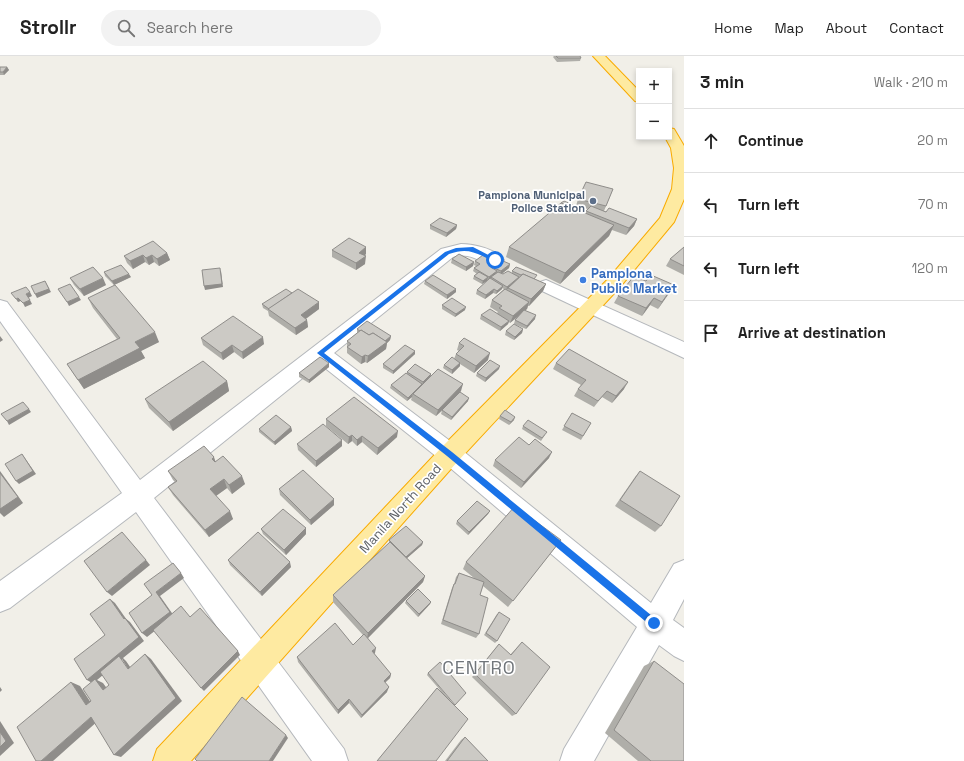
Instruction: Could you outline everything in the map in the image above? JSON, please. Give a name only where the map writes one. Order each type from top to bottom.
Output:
[{"type":"highway","points":[[599,56],[636,95]]},
{"type":"highway","name":"Manila North Road","points":[[169,761],[450,454],[589,307],[614,283],[668,219],[680,189],[681,168],[678,148],[672,137]]},
{"type":"street","points":[[0,598],[138,496],[447,253],[456,250],[473,249],[495,260]]},
{"type":"street","points":[[546,286],[684,351]]},
{"type":"street","points":[[0,307],[332,761]]},
{"type":"street","points":[[320,353],[450,454],[654,623],[684,646]]},
{"type":"street","points":[[576,761],[684,573]]},
{"type":"building","points":[[556,56],[580,56],[581,58],[558,58]]},
{"type":"building","points":[[0,67],[7,67],[3,72],[0,72]]},
{"type":"building","points":[[586,182],[613,189],[606,206],[578,199]]},
{"type":"building","points":[[564,201],[573,205],[570,207],[561,203]]},
{"type":"building","points":[[561,203],[614,225],[565,273],[509,247]]},
{"type":"building","points":[[591,206],[606,212],[609,208],[637,219],[629,228],[586,211]]},
{"type":"building","points":[[440,218],[457,225],[447,233],[430,225]]},
{"type":"building","points":[[349,238],[366,247],[359,253],[366,256],[356,263],[332,250]]},
{"type":"building","points":[[153,241],[167,253],[157,259],[152,255],[146,258],[143,255],[130,261],[124,256]]},
{"type":"building","points":[[684,247],[684,266],[670,259]]},
{"type":"building","points":[[459,254],[474,262],[466,267],[452,259]]},
{"type":"building","points":[[483,255],[497,264],[492,268],[497,271],[489,277],[474,268],[480,264],[475,261]]},
{"type":"building","points":[[503,261],[510,264],[501,271],[494,268]]},
{"type":"building","points":[[121,265],[129,274],[112,281],[104,272]]},
{"type":"building","points":[[93,267],[103,278],[80,289],[70,278]]},
{"type":"building","points":[[516,267],[537,275],[534,279],[523,274],[521,275],[512,271]]},
{"type":"building","points":[[220,268],[222,284],[204,286],[202,270]]},
{"type":"building","points":[[508,271],[519,277],[507,287],[491,277],[498,272],[503,274]]},
{"type":"building","points":[[479,272],[488,277],[483,281],[474,276]]},
{"type":"building","points":[[523,274],[546,284],[531,299],[508,288]]},
{"type":"building","points":[[433,275],[456,289],[447,295],[425,281]]},
{"type":"building","points":[[651,275],[674,285],[662,302],[654,298],[646,308],[618,296],[634,276],[646,281]]},
{"type":"building","points":[[490,278],[503,286],[497,291],[494,289],[486,295],[477,290]]},
{"type":"building","points":[[45,281],[49,289],[35,294],[31,286]]},
{"type":"building","points":[[70,284],[79,297],[67,302],[58,289]]},
{"type":"building","points":[[115,285],[155,332],[135,342],[140,348],[78,380],[67,364],[120,338],[88,298]]},
{"type":"building","points":[[26,287],[30,292],[26,294],[30,300],[23,303],[18,298],[16,299],[11,293]]},
{"type":"building","points":[[286,289],[292,293],[269,309],[262,304]]},
{"type":"building","points":[[298,289],[319,302],[301,315],[307,320],[295,328],[268,309]]},
{"type":"building","points":[[505,289],[529,302],[513,316],[499,308],[502,306],[492,300]]},
{"type":"building","points":[[452,298],[466,307],[456,314],[442,305]]},
{"type":"building","points":[[490,309],[509,321],[501,327],[481,315]]},
{"type":"building","points":[[524,310],[536,315],[527,326],[515,320]]},
{"type":"building","points":[[233,316],[263,337],[242,352],[232,345],[221,353],[201,338]]},
{"type":"building","points":[[367,321],[391,336],[385,341],[373,333],[369,335],[357,329]]},
{"type":"building","points":[[514,324],[523,329],[515,337],[506,331]]},
{"type":"building","points":[[361,330],[369,335],[373,333],[387,342],[368,356],[365,355],[362,357],[347,347],[351,344],[347,341]]},
{"type":"building","points":[[464,338],[490,353],[476,366],[456,354],[464,346],[459,343]]},
{"type":"building","points":[[405,345],[415,351],[393,371],[383,364]]},
{"type":"building","points":[[569,349],[628,382],[616,396],[607,391],[598,401],[578,389],[586,380],[556,363]]},
{"type":"building","points":[[320,357],[329,363],[309,380],[299,373]]},
{"type":"building","points":[[452,357],[460,363],[452,370],[444,365]]},
{"type":"building","points":[[490,360],[500,366],[486,378],[477,373]]},
{"type":"building","points":[[203,361],[227,381],[169,422],[145,399]]},
{"type":"building","points":[[415,364],[431,374],[423,382],[407,372]]},
{"type":"building","points":[[438,369],[463,384],[438,410],[413,394]]},
{"type":"building","points":[[406,373],[422,384],[408,398],[391,385]]},
{"type":"building","points":[[460,392],[469,398],[452,417],[442,410]]},
{"type":"building","points":[[354,397],[398,431],[378,448],[362,436],[357,440],[352,435],[349,437],[326,419]]},
{"type":"building","points":[[23,402],[29,409],[7,421],[1,414]]},
{"type":"building","points":[[505,410],[515,417],[511,422],[500,416]]},
{"type":"building","points":[[572,413],[591,423],[583,436],[564,426]]},
{"type":"building","points":[[276,415],[291,427],[274,442],[259,429]]},
{"type":"building","points":[[528,420],[547,432],[542,438],[523,426]]},
{"type":"building","points":[[323,424],[342,440],[316,461],[297,444]]},
{"type":"building","points":[[519,437],[529,445],[535,439],[552,452],[524,482],[495,460]]},
{"type":"building","points":[[204,446],[214,457],[212,459],[215,462],[223,456],[242,476],[229,485],[224,479],[210,489],[230,511],[205,530],[168,487],[177,481],[168,471]]},
{"type":"building","points":[[22,454],[33,471],[16,481],[5,464]]},
{"type":"building","points":[[303,470],[334,499],[310,520],[279,489]]},
{"type":"building","points":[[640,471],[680,496],[661,526],[620,500]]},
{"type":"building","points":[[0,473],[18,497],[0,509]]},
{"type":"building","points":[[477,501],[490,511],[469,532],[457,521]]},
{"type":"building","points":[[515,506],[561,540],[513,601],[466,562]]},
{"type":"building","points":[[283,509],[306,528],[284,550],[261,529]]},
{"type":"building","points":[[406,526],[423,542],[406,557],[389,540]]},
{"type":"building","points":[[122,532],[146,560],[107,592],[84,561]]},
{"type":"building","points":[[258,532],[290,562],[260,592],[228,560]]},
{"type":"building","points":[[390,542],[425,576],[368,633],[333,595]]},
{"type":"building","points":[[173,563],[181,573],[156,592],[170,612],[142,633],[129,613],[152,595],[144,584]]},
{"type":"building","points":[[459,573],[484,582],[480,595],[488,598],[479,634],[443,620]]},
{"type":"building","points":[[418,589],[431,602],[419,614],[406,601]]},
{"type":"building","points":[[110,599],[139,637],[87,680],[74,659],[105,635],[90,614]]},
{"type":"building","points":[[181,606],[190,617],[200,608],[238,651],[201,688],[153,630]]},
{"type":"building","points":[[499,612],[510,619],[497,641],[486,633]]},
{"type":"building","points":[[335,623],[353,645],[364,634],[376,648],[372,651],[391,674],[384,681],[389,687],[362,715],[349,699],[338,710],[297,657]]},
{"type":"building","points":[[522,642],[550,667],[516,714],[475,674],[499,644],[511,655]]},
{"type":"building","points":[[145,654],[176,698],[114,755],[91,717],[41,761],[36,761],[17,727],[71,682],[86,705],[91,701],[83,689],[95,679],[103,690],[109,685],[100,672],[119,656],[128,669]]},
{"type":"building","points":[[654,661],[684,684],[684,761],[651,761],[614,730]]},
{"type":"building","points":[[440,662],[466,693],[455,705],[428,673]]},
{"type":"building","points":[[437,688],[468,719],[436,761],[377,761]]},
{"type":"building","points":[[242,697],[286,735],[269,761],[197,761],[195,759]]},
{"type":"building","points":[[0,732],[6,741],[0,747]]},
{"type":"building","points":[[465,737],[488,761],[447,761]]},
{"type":"place","name":"Pamplona Municipal Police Station","points":[[593,201]]},
{"type":"place","name":"Pamplona Public Market","points":[[583,280]]},
{"type":"district","name":"CENTRO","points":[[479,668]]},
{"type":"route","points":[[495,260],[473,249],[456,250],[447,253],[320,353],[450,454],[654,623]]}]
